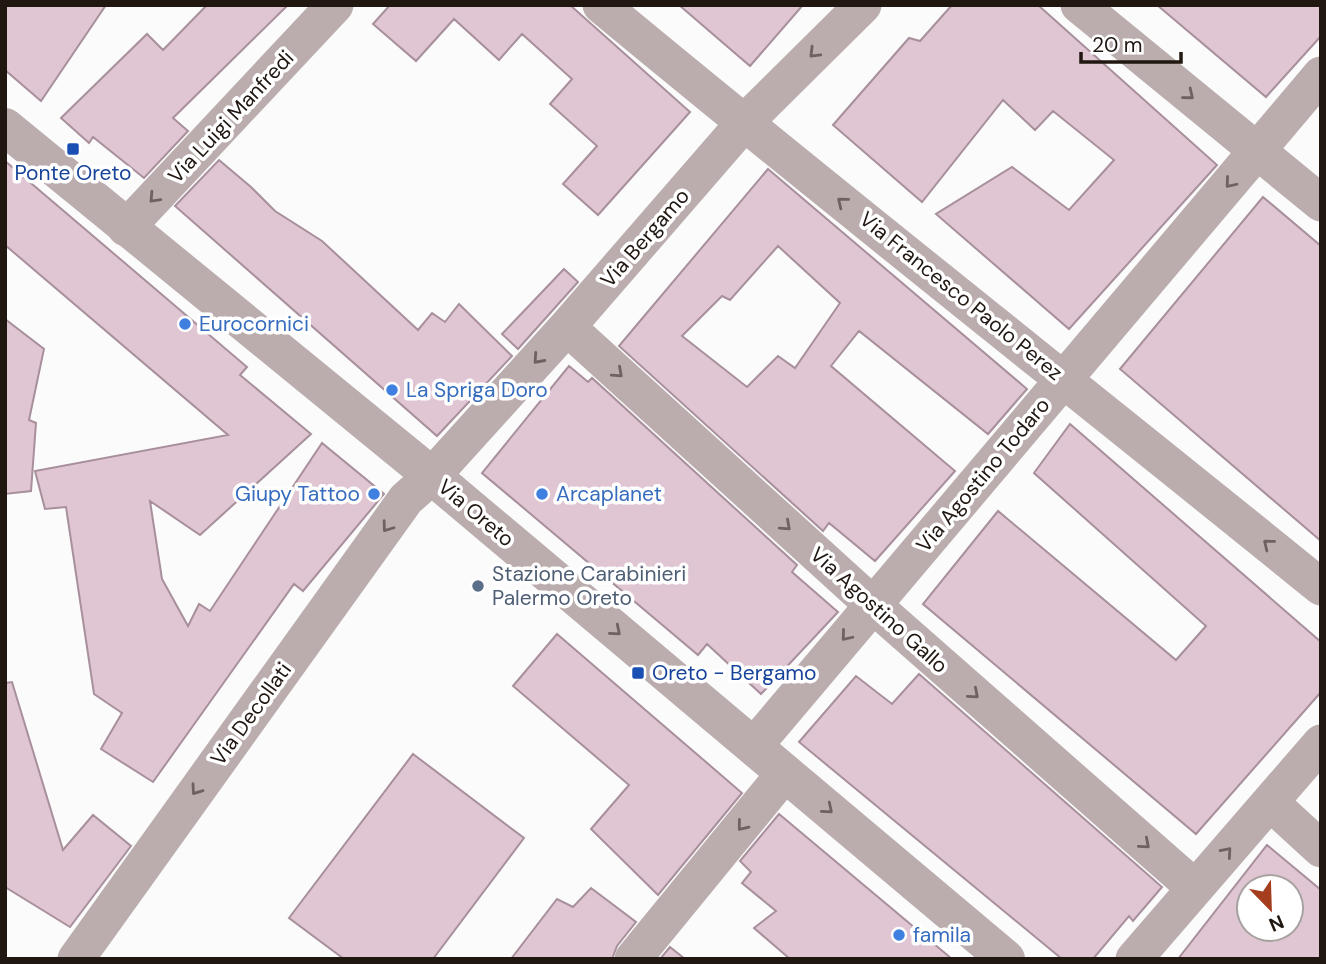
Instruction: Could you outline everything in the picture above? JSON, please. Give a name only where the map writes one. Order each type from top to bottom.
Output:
[{"type":"street","name":"Via Luigi Manfredi","points":[[126,228],[335,5]]},
{"type":"street","name":"Via Francesco Paolo Perez","points":[[601,5],[1321,587]]},
{"type":"street","name":"Via Bergamo","points":[[432,476],[567,327],[744,123],[863,5]]},
{"type":"street","points":[[1079,5],[1321,202]]},
{"type":"street","name":"Via Agostino Todaro","points":[[754,746],[1321,75]]},
{"type":"street","name":"Via Oreto","points":[[5,127],[432,476],[1006,959]]},
{"type":"street","name":"Via Agostino Gallo","points":[[567,327],[873,605],[1195,888]]},
{"type":"street","name":"Via Decollati","points":[[76,959],[406,499],[432,476]]},
{"type":"street","points":[[1134,959],[1321,743]]},
{"type":"street","points":[[633,959],[785,772]]},
{"type":"street","points":[[1270,802],[1321,849]]},
{"type":"building","points":[[5,5],[106,5],[41,101],[5,70]]},
{"type":"building","points":[[207,5],[288,5],[173,118],[188,131],[144,178],[93,137],[89,143],[61,118],[147,34],[163,50]]},
{"type":"building","points":[[390,5],[570,5],[690,112],[598,215],[563,184],[597,146],[550,104],[572,79],[522,34],[499,60],[454,19],[416,61],[373,24]]},
{"type":"building","points":[[679,5],[803,5],[750,66]]},
{"type":"building","points":[[952,5],[1038,5],[1217,165],[1069,329],[936,214],[1012,167],[1069,210],[1114,160],[1053,111],[1035,130],[1003,100],[922,202],[833,125],[909,38],[920,41]]},
{"type":"building","points":[[1157,5],[1321,5],[1321,36],[1266,97]]},
{"type":"building","points":[[219,160],[275,211],[322,241],[418,330],[432,313],[445,322],[459,304],[512,356],[437,436],[175,206]]},
{"type":"building","points":[[5,161],[247,367],[240,375],[311,434],[200,535],[150,501],[162,579],[188,626],[199,604],[210,611],[322,443],[384,494],[303,591],[294,584],[153,782],[101,749],[122,713],[94,694],[66,507],[45,509],[35,471],[228,435],[5,245]]},
{"type":"building","points":[[768,169],[1027,389],[988,434],[859,331],[831,366],[955,471],[875,561],[829,523],[823,531],[619,346]],"holes":[[[778,246],[840,303],[795,368],[778,356],[747,387],[682,336],[722,296],[730,300]]]},
{"type":"building","points":[[1263,197],[1321,246],[1321,541],[1120,369]]},
{"type":"building","points":[[564,269],[578,282],[518,349],[502,334]]},
{"type":"building","points":[[5,319],[44,349],[29,420],[36,423],[31,491],[5,494]]},
{"type":"building","points":[[569,366],[588,382],[592,378],[797,565],[792,572],[838,612],[761,694],[707,644],[698,655],[482,473]]},
{"type":"building","points":[[1070,424],[1321,642],[1321,692],[1196,834],[923,604],[998,511],[1176,660],[1206,626],[1034,473]]},
{"type":"building","points":[[557,634],[742,793],[658,895],[591,829],[629,785],[513,686]]},
{"type":"building","points":[[919,674],[1162,887],[1133,921],[1129,916],[1093,959],[1062,959],[799,742],[856,676],[892,704]]},
{"type":"building","points":[[12,682],[63,850],[93,815],[131,846],[70,927],[5,887],[5,683]]},
{"type":"building","points":[[413,754],[524,838],[433,959],[344,959],[289,918]]},
{"type":"building","points":[[779,814],[952,959],[790,959],[754,928],[776,911],[742,883],[751,872],[740,861]]},
{"type":"building","points":[[1267,845],[1301,873],[1245,873]]},
{"type":"building","points":[[1305,877],[1321,890],[1321,959],[1178,959],[1235,886],[1235,943],[1305,943]]},
{"type":"building","points":[[591,888],[636,922],[617,946],[612,959],[511,959],[557,899],[573,907]]},
{"type":"building","points":[[670,947],[685,959],[660,959]]},
{"type":"place","name":"Ponte Oreto","points":[[73,149]]},
{"type":"place","name":"Eurocornici","points":[[185,324]]},
{"type":"place","name":"La Spriga Doro","points":[[392,390]]},
{"type":"place","name":"Giupy Tattoo","points":[[374,494]]},
{"type":"place","name":"Arcaplanet","points":[[542,494]]},
{"type":"place","name":"Stazione Carabinieri Palermo Oreto","points":[[478,586]]},
{"type":"place","name":"Oreto - Bergamo","points":[[638,673]]},
{"type":"place","name":"famila","points":[[899,935]]}]
